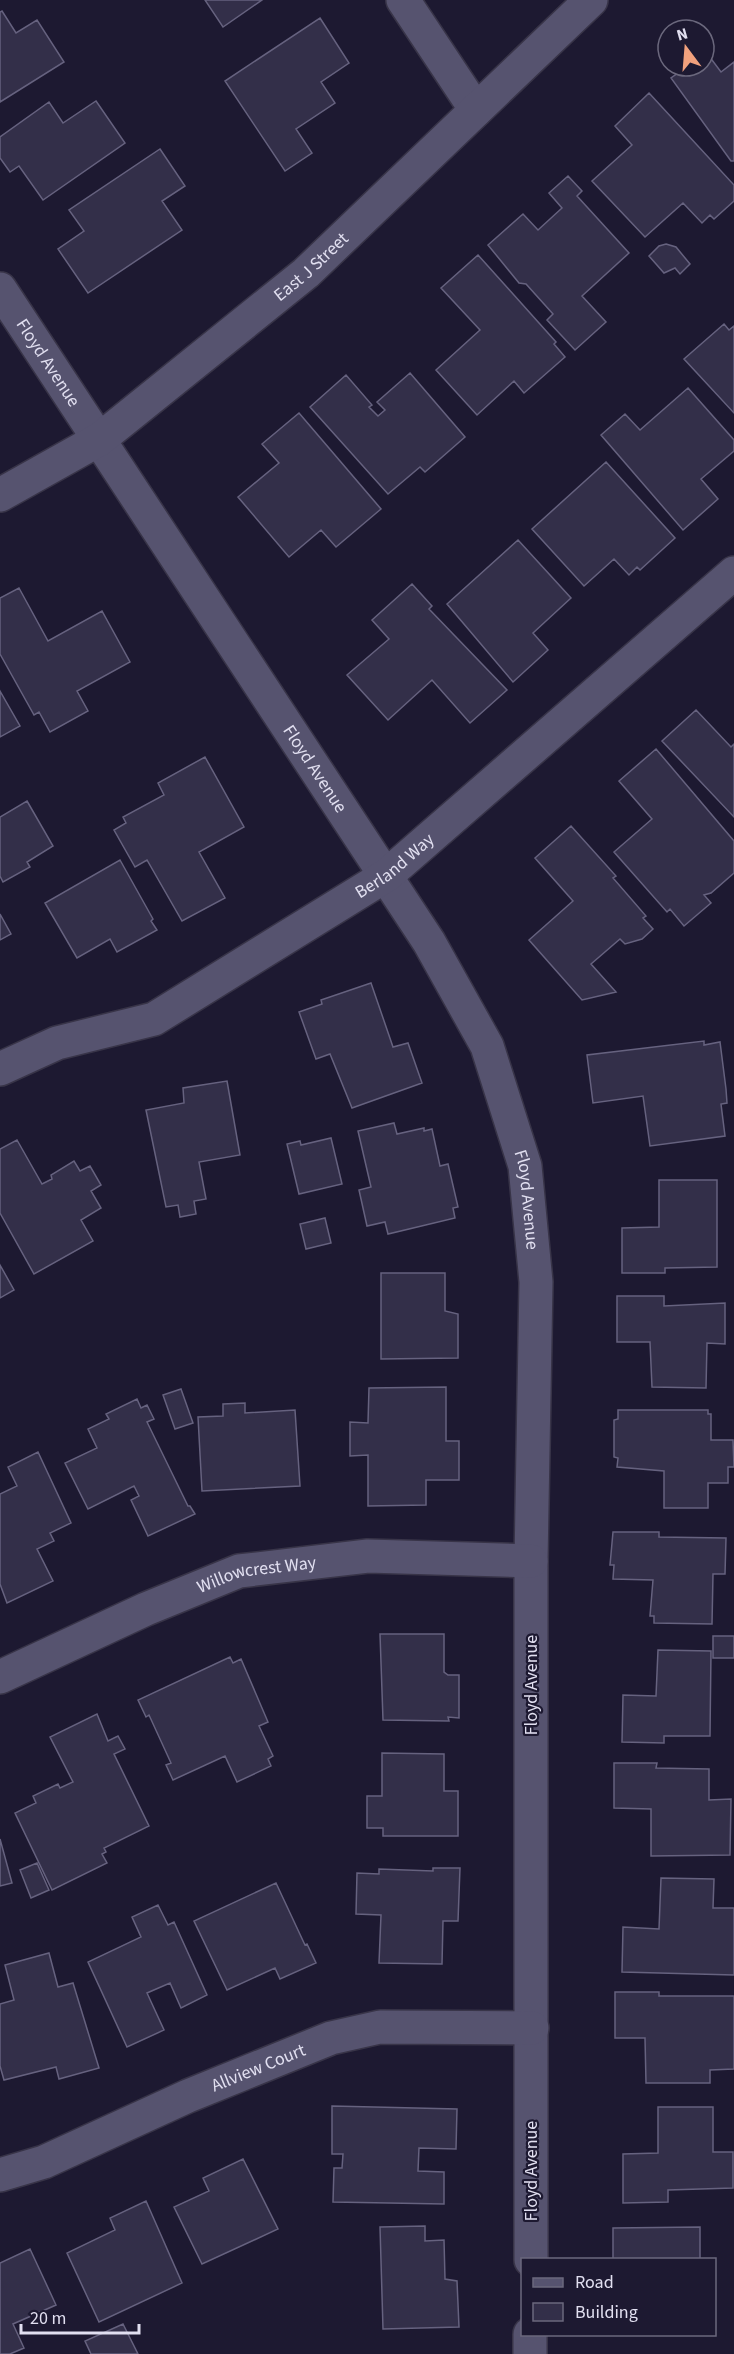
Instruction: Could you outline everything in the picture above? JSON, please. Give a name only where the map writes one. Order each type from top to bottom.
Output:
[{"type":"street","points":[[403,0],[476,110]]},
{"type":"street","name":"East J Street","points":[[0,495],[100,439],[306,273],[591,0]]},
{"type":"street","name":"Floyd Avenue","points":[[0,289],[429,942],[488,1046],[525,1166],[536,1282],[531,1561],[531,2258]]},
{"type":"street","name":"Berland Way","points":[[0,1069],[57,1042],[154,1019],[387,875],[734,573]]},
{"type":"street","name":"Willowcrest Way","points":[[0,1677],[146,1609],[239,1571],[368,1556],[531,1561]]},
{"type":"street","name":"Allview Court","points":[[0,2175],[44,2162],[188,2096],[331,2038],[380,2027],[532,2028]]},
{"type":"street","points":[[530,2336],[530,2354]]},
{"type":"building","points":[[205,0],[262,0],[223,27]]},
{"type":"building","points":[[2,11],[16,33],[37,20],[64,62],[0,102],[0,12]]},
{"type":"building","points":[[320,18],[349,63],[321,82],[335,103],[296,129],[312,153],[285,171],[225,81]]},
{"type":"building","points":[[734,62],[734,161],[731,161],[671,78],[716,78],[716,65],[721,72]]},
{"type":"building","points":[[649,93],[734,185],[734,201],[714,219],[710,215],[702,223],[683,203],[645,237],[592,181],[632,145],[615,126]]},
{"type":"building","points":[[96,101],[125,143],[43,200],[19,166],[10,172],[0,158],[0,137],[49,102],[63,123]]},
{"type":"building","points":[[160,149],[185,186],[162,201],[182,230],[88,293],[58,249],[84,231],[69,210]]},
{"type":"building","points":[[568,176],[582,191],[577,196],[629,253],[582,296],[606,322],[575,350],[547,320],[553,314],[526,284],[519,283],[488,245],[523,214],[538,230],[562,208],[549,193]]},
{"type":"building","points":[[666,244],[676,247],[690,264],[680,274],[675,268],[664,273],[649,256],[659,246]]},
{"type":"building","points":[[478,255],[556,342],[554,344],[565,357],[524,393],[514,381],[477,415],[436,370],[480,330],[441,288]]},
{"type":"building","points":[[724,324],[729,330],[734,326],[734,413],[684,359]]},
{"type":"building","points":[[410,373],[465,437],[425,472],[420,467],[388,494],[310,407],[346,375],[372,405],[369,407],[378,416],[385,410],[377,402]]},
{"type":"building","points":[[688,388],[734,440],[734,451],[701,479],[718,499],[683,530],[601,435],[625,414],[640,430]]},
{"type":"building","points":[[299,413],[381,509],[336,547],[321,530],[289,557],[238,497],[279,463],[262,444]]},
{"type":"building","points":[[606,462],[675,538],[640,570],[637,567],[629,575],[614,559],[584,586],[532,529]]},
{"type":"building","points":[[518,540],[571,598],[533,633],[548,650],[513,682],[447,604]]},
{"type":"building","points":[[412,584],[432,606],[429,609],[507,690],[470,723],[432,680],[388,720],[347,675],[389,639],[372,620]]},
{"type":"building","points":[[19,588],[48,641],[102,611],[130,662],[77,691],[88,711],[50,732],[39,712],[34,715],[0,654],[0,598]]},
{"type":"building","points":[[0,691],[20,726],[0,737]]},
{"type":"building","points":[[696,710],[731,747],[734,744],[734,817],[662,741]]},
{"type":"building","points":[[656,749],[734,841],[734,873],[711,893],[704,895],[711,903],[684,926],[670,909],[667,912],[614,852],[652,819],[619,781]]},
{"type":"building","points":[[205,757],[244,827],[199,852],[225,898],[182,921],[147,860],[135,867],[114,830],[126,823],[123,817],[164,795],[158,783]]},
{"type":"building","points":[[27,801],[53,846],[27,862],[30,867],[3,882],[0,876],[0,817]]},
{"type":"building","points":[[571,826],[616,876],[613,878],[646,916],[643,918],[653,929],[642,939],[625,944],[620,939],[591,964],[616,992],[582,1000],[529,940],[573,901],[535,858]]},
{"type":"building","points":[[120,860],[157,930],[117,952],[110,939],[77,958],[45,903]]},
{"type":"building","points":[[0,914],[11,934],[0,940]]},
{"type":"building","points":[[371,983],[393,1047],[408,1043],[422,1083],[352,1108],[330,1054],[316,1059],[299,1012],[322,1004],[321,1000]]},
{"type":"building","points":[[704,1041],[704,1045],[720,1042],[727,1103],[721,1104],[725,1136],[650,1146],[643,1096],[593,1103],[587,1055]]},
{"type":"building","points":[[227,1081],[240,1155],[199,1162],[206,1199],[194,1201],[196,1214],[180,1217],[178,1205],[166,1207],[146,1110],[184,1103],[183,1088]]},
{"type":"building","points":[[394,1123],[397,1134],[424,1128],[424,1131],[432,1129],[440,1166],[448,1164],[458,1207],[453,1208],[455,1218],[388,1234],[385,1222],[367,1226],[359,1190],[371,1187],[358,1131]]},
{"type":"building","points":[[331,1138],[342,1184],[299,1194],[287,1144],[300,1141],[301,1145]]},
{"type":"building","points":[[17,1140],[42,1184],[52,1179],[51,1175],[74,1161],[80,1171],[90,1166],[101,1185],[91,1191],[101,1208],[81,1220],[93,1241],[34,1274],[0,1213],[0,1149]]},
{"type":"building","points":[[659,1180],[717,1180],[717,1267],[665,1268],[665,1273],[622,1273],[622,1228],[659,1227]]},
{"type":"building","points":[[325,1218],[331,1243],[306,1249],[300,1224]]},
{"type":"building","points":[[0,1265],[14,1290],[0,1298]]},
{"type":"building","points":[[381,1273],[445,1273],[445,1311],[458,1314],[458,1358],[381,1359]]},
{"type":"building","points":[[617,1296],[664,1296],[664,1306],[725,1303],[725,1344],[707,1343],[706,1388],[652,1387],[650,1342],[617,1342]]},
{"type":"building","points":[[446,1387],[446,1441],[459,1441],[459,1480],[426,1480],[426,1505],[368,1506],[368,1455],[350,1456],[350,1422],[368,1423],[369,1388]]},
{"type":"building","points":[[181,1389],[193,1423],[175,1429],[163,1395]]},
{"type":"building","points":[[137,1399],[141,1408],[147,1405],[154,1419],[147,1422],[188,1506],[195,1514],[148,1536],[131,1500],[139,1496],[134,1486],[88,1509],[65,1463],[97,1448],[88,1429],[109,1419],[106,1414]]},
{"type":"building","points":[[245,1403],[245,1413],[295,1410],[300,1486],[202,1491],[198,1417],[223,1416],[223,1404]]},
{"type":"building","points":[[618,1410],[708,1410],[708,1414],[711,1414],[711,1440],[733,1440],[734,1467],[728,1467],[728,1483],[708,1483],[708,1508],[664,1508],[664,1471],[617,1467],[618,1458],[614,1457],[614,1420],[618,1419]]},
{"type":"building","points":[[38,1452],[71,1523],[50,1533],[54,1541],[37,1549],[53,1581],[7,1603],[0,1584],[0,1494],[17,1486],[8,1467]]},
{"type":"building","points":[[613,1532],[659,1532],[659,1537],[726,1538],[725,1574],[713,1574],[712,1624],[654,1623],[654,1616],[650,1616],[653,1580],[613,1579],[614,1565],[610,1565]]},
{"type":"building","points":[[380,1634],[444,1634],[444,1672],[448,1675],[459,1675],[459,1718],[448,1717],[449,1721],[383,1720]]},
{"type":"building","points":[[713,1636],[734,1636],[734,1658],[713,1658]]},
{"type":"building","points":[[658,1650],[711,1651],[710,1736],[664,1736],[664,1743],[622,1742],[623,1695],[656,1696]]},
{"type":"building","points":[[230,1657],[233,1663],[241,1659],[268,1722],[259,1726],[273,1756],[268,1759],[271,1766],[237,1782],[225,1756],[173,1780],[166,1765],[171,1763],[149,1715],[146,1717],[138,1700]]},
{"type":"building","points":[[97,1714],[108,1741],[118,1736],[125,1749],[114,1754],[149,1826],[104,1848],[106,1852],[102,1854],[107,1863],[52,1890],[15,1813],[36,1803],[33,1796],[58,1784],[60,1788],[73,1782],[50,1737]]},
{"type":"building","points":[[382,1753],[444,1754],[444,1791],[458,1791],[458,1836],[383,1836],[383,1828],[367,1828],[367,1796],[382,1796]]},
{"type":"building","points":[[614,1763],[657,1763],[656,1768],[709,1769],[709,1800],[731,1799],[730,1855],[651,1856],[651,1809],[614,1808]]},
{"type":"building","points":[[0,1839],[12,1883],[0,1886]]},
{"type":"building","points":[[37,1863],[49,1890],[31,1898],[20,1870]]},
{"type":"building","points":[[433,1868],[460,1868],[458,1921],[443,1921],[442,1964],[379,1963],[381,1915],[356,1914],[357,1873],[379,1874],[379,1869],[433,1871]]},
{"type":"building","points":[[661,1878],[714,1879],[713,1908],[734,1908],[734,1975],[622,1972],[623,1927],[659,1929]]},
{"type":"building","points":[[276,1883],[316,1963],[280,1979],[275,1968],[227,1990],[194,1921]]},
{"type":"building","points":[[158,1905],[168,1925],[174,1922],[207,1995],[181,2008],[170,1983],[147,1993],[164,2030],[127,2047],[88,1962],[141,1937],[132,1917]]},
{"type":"building","points":[[49,1953],[58,1987],[73,1983],[99,2068],[59,2079],[56,2067],[4,2080],[0,2066],[0,2004],[14,2000],[5,1965]]},
{"type":"building","points":[[615,1992],[659,1992],[659,1996],[734,1996],[734,2069],[710,2070],[710,2083],[646,2083],[645,2038],[615,2038]]},
{"type":"building","points":[[332,2106],[457,2109],[456,2149],[419,2148],[418,2171],[444,2172],[444,2204],[333,2202],[334,2168],[342,2168],[343,2154],[332,2154]]},
{"type":"building","points":[[658,2107],[713,2107],[713,2152],[733,2152],[733,2188],[668,2190],[668,2202],[623,2203],[623,2154],[658,2153]]},
{"type":"building","points":[[243,2159],[278,2229],[202,2264],[174,2207],[209,2191],[203,2178]]},
{"type":"building","points":[[146,2201],[182,2283],[99,2322],[67,2253],[115,2230],[110,2218]]},
{"type":"building","points":[[425,2226],[425,2241],[444,2240],[445,2279],[457,2281],[459,2327],[383,2329],[380,2227]]},
{"type":"building","points":[[700,2227],[700,2258],[613,2258],[613,2228]]},
{"type":"building","points":[[30,2249],[56,2305],[13,2324],[24,2348],[10,2354],[0,2354],[0,2263]]},
{"type":"building","points":[[123,2324],[138,2354],[91,2354],[85,2341]]}]
